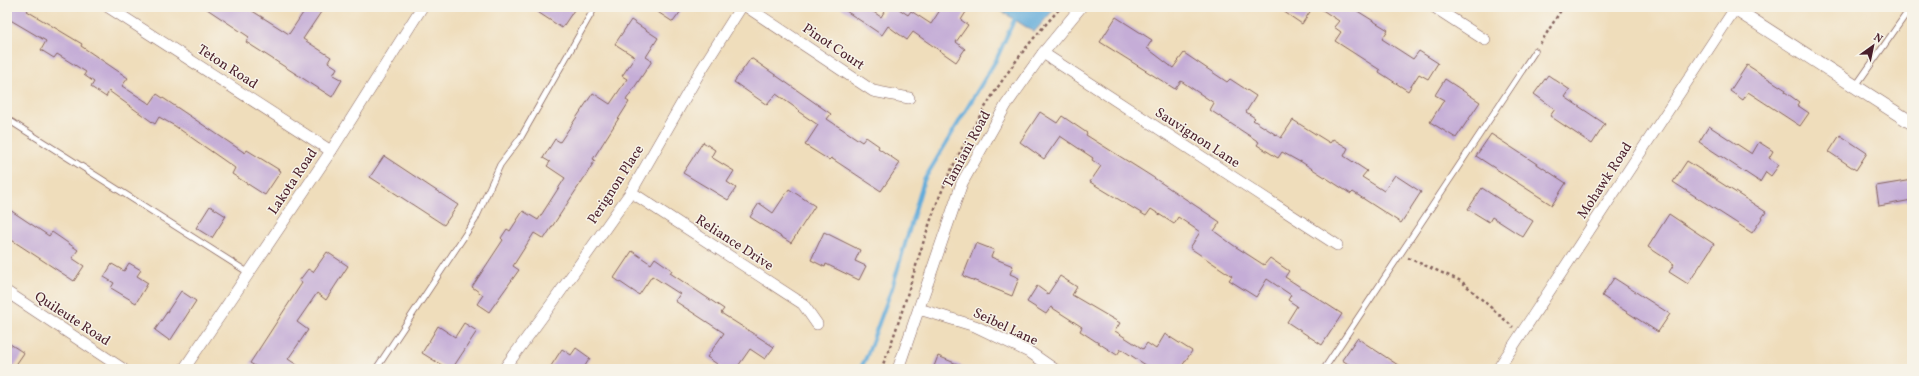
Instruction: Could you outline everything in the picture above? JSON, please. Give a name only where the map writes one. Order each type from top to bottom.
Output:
[{"type":"street","name":"Teton Road","points":[[108,7],[331,151]]},
{"type":"street","name":"Lakota Road","points":[[184,369],[331,151],[422,7]]},
{"type":"street","name":"Perignon Place","points":[[504,369],[631,192],[698,75],[741,7]]},
{"type":"street","name":"Pinot Court","points":[[748,7],[874,91],[909,98]]},
{"type":"street","name":"Tamiani Road","points":[[898,369],[962,183],[1006,105],[1042,53],[1081,7]]},
{"type":"street","points":[[1434,7],[1485,40]]},
{"type":"street","points":[[1734,8],[1912,123]]},
{"type":"street","name":"Mohawk Road","points":[[1498,369],[1734,8]]},
{"type":"street","name":"Sauvignon Lane","points":[[1042,53],[1336,245]]},
{"type":"street","name":"Reliance Drive","points":[[631,192],[803,304],[817,324]]},
{"type":"street","name":"Quileute Road","points":[[7,292],[124,369]]},
{"type":"street","name":"Seibel Lane","points":[[919,309],[975,326],[1031,353],[1054,369]]},
{"type":"lane","points":[[376,369],[475,220],[500,165],[521,137],[595,7]]},
{"type":"lane","points":[[1855,87],[1911,7]]},
{"type":"lane","points":[[1324,369],[1398,255],[1535,51]]},
{"type":"lane","points":[[7,119],[249,273]]},
{"type":"path","points":[[1535,51],[1563,7]]},
{"type":"path","points":[[1398,255],[1416,260],[1460,281],[1521,335]]},
{"type":"water","points":[[995,7],[1056,7],[1034,32]]},
{"type":"building","points":[[7,7],[30,7],[27,11],[82,44],[81,46],[128,78],[122,86],[150,104],[157,94],[245,153],[247,150],[281,171],[265,195],[232,174],[235,168],[175,126],[159,117],[155,124],[109,91],[106,97],[91,87],[94,82],[84,75],[86,72],[57,54],[54,58],[41,50],[46,41],[7,18]]},
{"type":"building","points":[[204,7],[246,7],[289,34],[307,7],[314,7],[321,12],[303,39],[331,57],[328,62],[337,68],[333,75],[342,80],[332,97],[246,42],[249,37]]},
{"type":"building","points":[[530,7],[576,7],[562,28]]},
{"type":"building","points":[[650,7],[684,7],[673,22]]},
{"type":"building","points":[[840,7],[866,7],[881,17],[887,7],[896,7],[908,15],[911,11],[931,24],[942,7],[959,7],[966,12],[961,20],[968,25],[956,42],[965,49],[956,62],[913,32],[907,40],[888,26],[882,35]]},
{"type":"building","points":[[1277,7],[1313,7],[1302,24]]},
{"type":"building","points":[[1318,7],[1351,7],[1388,30],[1382,39],[1413,59],[1419,51],[1438,63],[1428,79],[1419,74],[1408,91],[1379,72],[1380,70],[1335,41],[1341,32],[1334,27],[1339,21]]},
{"type":"building","points":[[1116,17],[1152,40],[1147,48],[1173,68],[1184,53],[1227,82],[1230,79],[1256,96],[1246,112],[1255,118],[1253,120],[1281,138],[1293,120],[1330,143],[1333,139],[1348,148],[1344,156],[1367,171],[1362,177],[1384,191],[1395,175],[1421,192],[1401,223],[1353,192],[1351,194],[1300,161],[1282,152],[1278,158],[1257,145],[1259,142],[1210,110],[1214,103],[1181,81],[1175,89],[1100,42]]},
{"type":"building","points":[[631,20],[658,38],[646,57],[652,61],[626,100],[629,102],[593,159],[595,160],[586,175],[544,239],[534,233],[513,266],[519,270],[489,312],[477,304],[483,295],[472,287],[503,240],[501,238],[507,229],[510,231],[523,211],[538,220],[565,178],[547,166],[550,162],[543,158],[555,139],[560,142],[593,93],[610,104],[627,79],[622,76],[635,57],[615,44]]},
{"type":"building","points":[[751,58],[831,114],[827,119],[862,142],[866,137],[879,146],[878,148],[900,163],[881,191],[831,158],[829,160],[805,145],[818,125],[799,112],[800,111],[776,94],[767,105],[734,82]]},
{"type":"building","points":[[1747,65],[1786,90],[1785,92],[1799,102],[1797,105],[1809,113],[1800,126],[1748,92],[1743,100],[1730,91]]},
{"type":"building","points":[[1548,75],[1570,90],[1565,97],[1605,124],[1592,144],[1550,116],[1555,109],[1534,94]]},
{"type":"building","points":[[1445,79],[1480,102],[1456,138],[1430,122],[1444,100],[1435,95]]},
{"type":"building","points":[[1040,112],[1057,123],[1062,116],[1087,133],[1086,135],[1220,222],[1214,231],[1233,245],[1264,265],[1270,258],[1289,271],[1285,277],[1342,314],[1322,345],[1287,322],[1297,306],[1288,300],[1291,295],[1267,279],[1256,297],[1229,280],[1232,276],[1190,248],[1200,232],[1178,217],[1174,224],[1151,209],[1146,216],[1090,182],[1101,166],[1092,160],[1093,158],[1060,136],[1044,159],[1020,142]]},
{"type":"building","points":[[1709,126],[1752,154],[1759,142],[1773,151],[1769,158],[1779,165],[1771,176],[1766,172],[1760,182],[1699,142]]},
{"type":"building","points":[[1491,134],[1566,183],[1552,205],[1476,156]]},
{"type":"building","points":[[1840,135],[1867,153],[1856,170],[1829,152]]},
{"type":"building","points":[[703,142],[715,150],[711,157],[734,171],[727,182],[736,188],[728,200],[683,173]]},
{"type":"building","points":[[384,156],[458,205],[444,225],[370,177]]},
{"type":"building","points":[[1687,161],[1766,212],[1752,233],[1673,182]]},
{"type":"building","points":[[1912,180],[1912,200],[1879,206],[1876,186]]},
{"type":"building","points":[[1482,188],[1533,221],[1523,237],[1492,217],[1489,222],[1468,209]]},
{"type":"building","points":[[789,189],[815,206],[791,243],[750,217],[759,203],[773,213]]},
{"type":"building","points":[[210,206],[226,216],[212,238],[196,228]]},
{"type":"building","points":[[7,208],[49,236],[52,232],[78,250],[72,258],[84,266],[74,281],[7,237]]},
{"type":"building","points":[[1669,214],[1714,244],[1688,284],[1669,272],[1674,264],[1648,247]]},
{"type":"building","points":[[824,232],[860,250],[855,261],[866,266],[859,280],[826,264],[825,267],[811,260]]},
{"type":"building","points":[[976,243],[994,250],[991,257],[1013,266],[1010,274],[1019,278],[1012,296],[963,276]]},
{"type":"building","points":[[632,251],[651,264],[655,258],[672,270],[670,273],[724,309],[721,313],[774,347],[765,359],[750,349],[736,369],[724,369],[707,357],[724,333],[675,301],[680,294],[652,276],[639,295],[614,278]]},
{"type":"building","points":[[327,252],[348,266],[326,300],[317,293],[297,322],[308,330],[288,359],[303,369],[260,369],[250,363],[302,283],[299,281],[308,269],[313,272]]},
{"type":"building","points":[[129,263],[141,270],[137,276],[148,283],[136,303],[111,288],[114,283],[104,277],[112,264],[124,271]]},
{"type":"building","points":[[1060,276],[1077,287],[1072,295],[1120,323],[1115,331],[1143,349],[1147,343],[1156,349],[1165,334],[1192,351],[1180,369],[1152,369],[1121,349],[1117,355],[1080,331],[1082,327],[1051,307],[1046,314],[1027,302],[1037,286],[1048,294]]},
{"type":"building","points":[[1614,278],[1670,314],[1658,332],[1602,296]]},
{"type":"building","points":[[181,291],[196,301],[170,341],[155,330]]},
{"type":"building","points":[[464,323],[477,331],[452,369],[448,369],[422,353],[438,326],[455,337]]},
{"type":"building","points":[[1357,338],[1404,369],[1356,369],[1342,360]]},
{"type":"building","points":[[7,342],[24,353],[13,369],[7,369]]},
{"type":"building","points":[[576,348],[590,358],[583,369],[549,369],[562,349],[571,355]]},
{"type":"building","points":[[938,356],[969,369],[933,369]]},
{"type":"waterway","points":[[860,369],[866,358],[892,288],[924,180],[996,60],[1020,7]]}]
